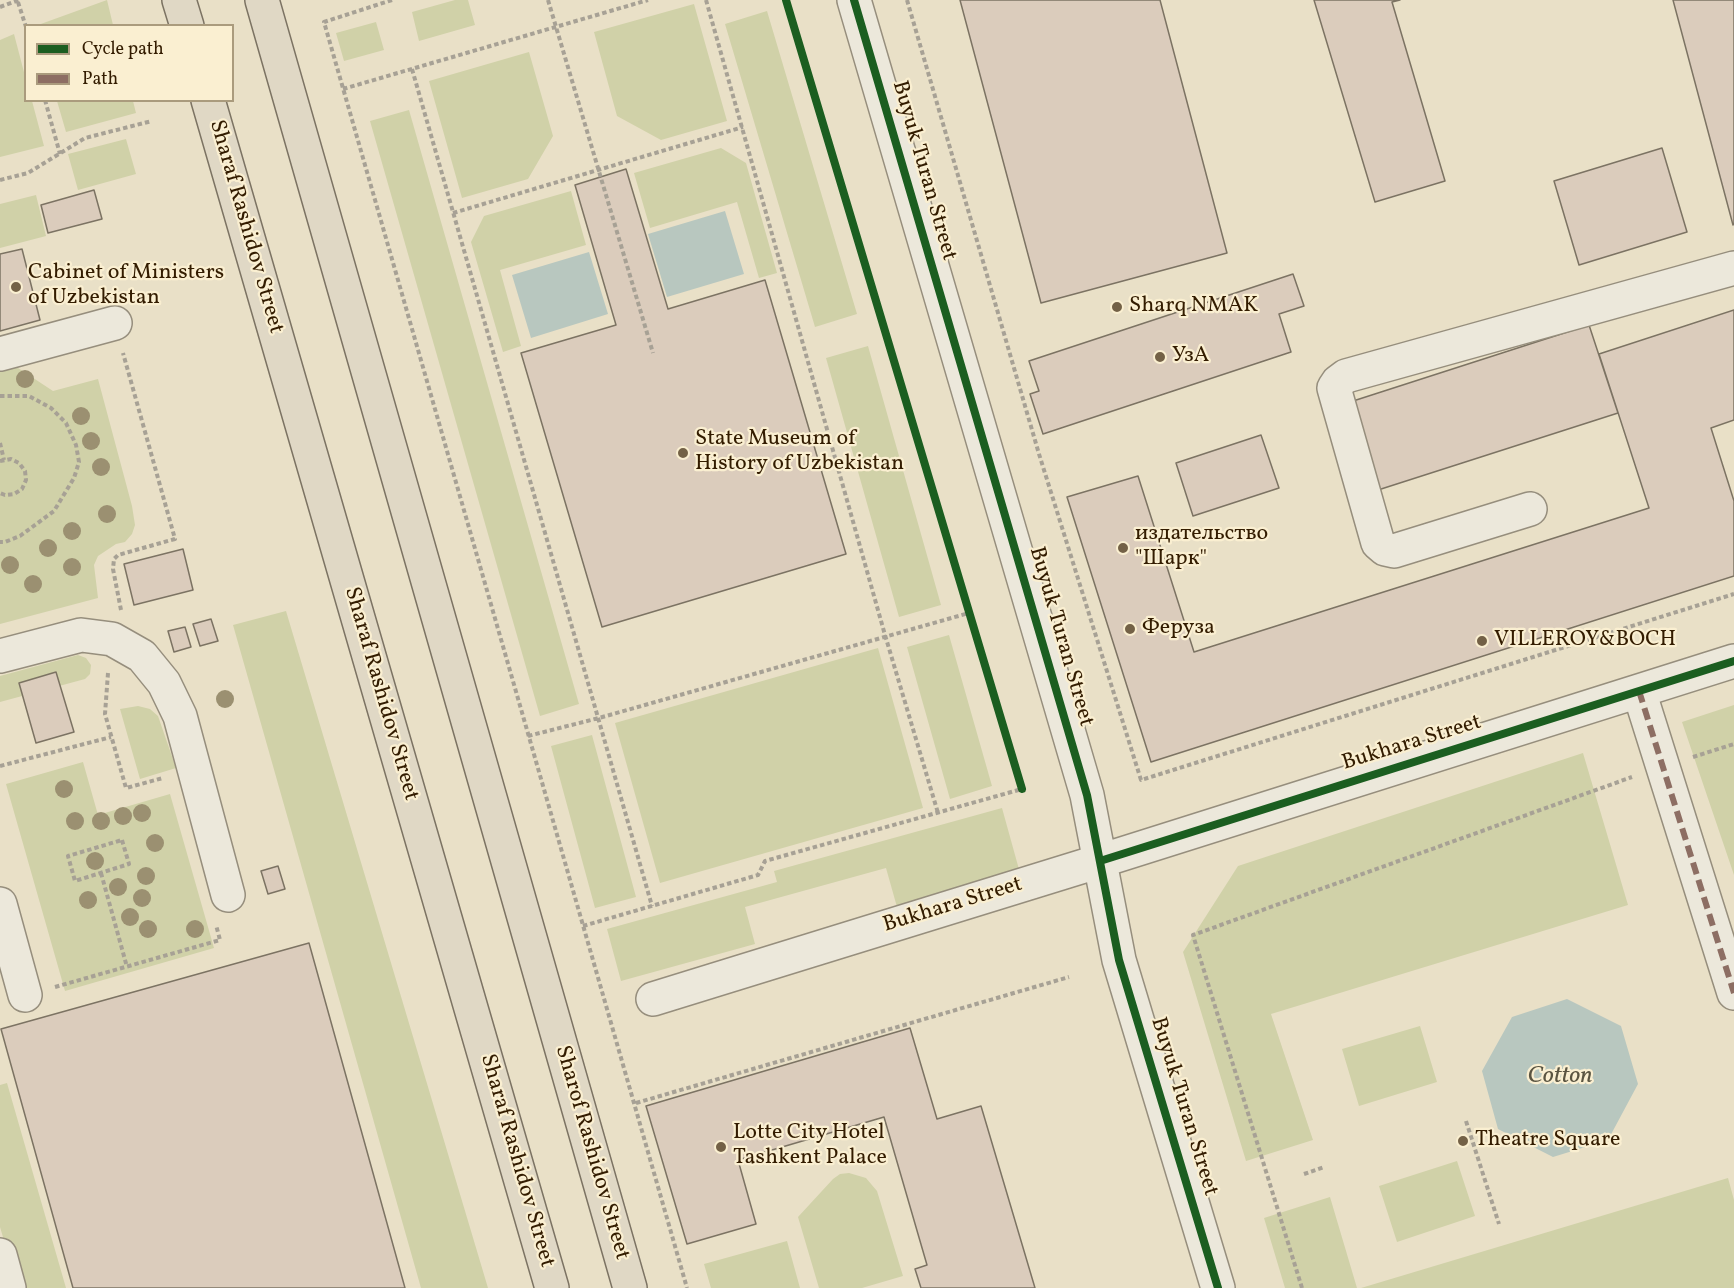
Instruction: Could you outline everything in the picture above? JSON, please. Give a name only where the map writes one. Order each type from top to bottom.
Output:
[{"type":"main road","points":[[179,0],[186,24]]},
{"type":"main road","name":"Sharof Rashidov Street","points":[[262,0],[630,1288]]},
{"type":"main road","name":"Sharaf Rashidov Street","points":[[209,102],[552,1288]]},
{"type":"street","name":"Buyuk Turan Street","points":[[854,0],[1087,795],[1119,960],[1218,1288]]},
{"type":"street","points":[[1530,509],[1394,551],[1384,549],[1378,543],[1334,388],[1346,376],[1734,268]]},
{"type":"street","points":[[0,354],[115,323]]},
{"type":"street","points":[[0,656],[81,635],[112,639],[141,656],[164,682],[180,716],[221,906]]},
{"type":"street","name":"Bukhara Street","points":[[653,999],[1734,661]]},
{"type":"street","points":[[1639,692],[1734,993]]},
{"type":"street","points":[[0,904],[25,995]]},
{"type":"street","points":[[0,1256],[9,1288]]},
{"type":"path","points":[[392,0],[324,22],[582,926],[636,1103],[687,1288]]},
{"type":"path","points":[[548,0],[653,353]]},
{"type":"path","points":[[343,89],[648,0]]},
{"type":"path","points":[[706,0],[885,635],[938,813]]},
{"type":"path","points":[[582,926],[758,875],[765,861],[1022,789],[786,0]]},
{"type":"path","points":[[907,0],[1039,454],[1141,780],[1734,594]]},
{"type":"path","points":[[0,7],[19,1],[25,24]]},
{"type":"path","points":[[412,69],[652,906]]},
{"type":"path","points":[[46,102],[60,154]]},
{"type":"path","points":[[0,180],[28,173],[85,138],[152,121]]},
{"type":"path","points":[[453,213],[743,127]]},
{"type":"path","points":[[115,323],[176,538],[118,555],[114,559],[113,569],[121,608],[112,639],[105,714],[126,788],[173,775]]},
{"type":"path","points":[[0,396],[29,396],[51,408],[66,423],[76,445],[79,462],[74,478],[54,512],[20,536],[0,542]]},
{"type":"path","points":[[0,443],[2,460],[11,459],[19,463],[25,471],[26,480],[22,489],[14,494],[0,493]]},
{"type":"path","points":[[528,736],[969,613]]},
{"type":"path","points":[[0,766],[111,737]]},
{"type":"path","points":[[1302,1288],[1193,935],[1663,766],[1734,744]]},
{"type":"path","points":[[122,840],[129,864],[101,873],[75,881],[68,856],[122,840]]},
{"type":"path","points":[[101,873],[127,967]]},
{"type":"path","points":[[25,995],[220,940],[221,906]]},
{"type":"path","points":[[636,1103],[1069,977]]},
{"type":"path","points":[[1466,1121],[1499,1224]]},
{"type":"path","points":[[1304,1174],[1324,1167]]},
{"type":"green space","points":[[107,0],[113,24],[41,24]]},
{"type":"green space","points":[[455,0],[468,0],[475,25],[419,41],[412,12]]},
{"type":"green space","points":[[694,4],[727,121],[661,140],[617,116],[594,32]]},
{"type":"green space","points":[[767,11],[857,314],[815,327],[725,24]]},
{"type":"green space","points":[[376,22],[384,50],[344,61],[336,33]]},
{"type":"green space","points":[[14,34],[24,72],[24,102],[32,102],[44,146],[0,157],[0,40]]},
{"type":"green space","points":[[529,52],[553,136],[528,179],[462,198],[429,81]]},
{"type":"green space","points":[[57,102],[133,102],[136,113],[66,132]]},
{"type":"green space","points":[[409,110],[579,704],[540,716],[370,121]]},
{"type":"green space","points":[[126,139],[136,174],[78,190],[68,154]]},
{"type":"green space","points":[[721,148],[746,163],[777,273],[759,278],[737,202],[650,228],[634,173]]},
{"type":"green space","points":[[571,191],[586,245],[500,270],[521,346],[503,352],[471,242],[484,216]]},
{"type":"green space","points":[[36,195],[46,236],[0,248],[0,204]]},
{"type":"green space","points":[[868,346],[941,605],[899,617],[826,358]]},
{"type":"green space","points":[[12,364],[53,391],[98,379],[135,525],[132,534],[125,542],[116,544],[98,556],[94,565],[98,598],[0,624],[0,368]]},
{"type":"green space","points":[[286,611],[488,1288],[421,1288],[233,625]]},
{"type":"green space","points":[[949,635],[992,786],[950,799],[907,647]]},
{"type":"green space","points":[[878,648],[923,808],[660,883],[615,723]]},
{"type":"green space","points":[[78,655],[86,658],[91,665],[90,674],[85,679],[0,702],[0,676]]},
{"type":"green space","points":[[1734,705],[1734,875],[1682,722]]},
{"type":"green space","points":[[138,706],[150,709],[158,716],[176,768],[140,779],[120,709]]},
{"type":"green space","points":[[592,735],[636,897],[595,908],[551,746]]},
{"type":"green space","points":[[1583,753],[1628,905],[1271,1014],[1313,1140],[1246,1161],[1183,952],[1238,866]]},
{"type":"green space","points":[[83,762],[98,815],[170,794],[214,948],[65,991],[6,784]]},
{"type":"green space","points":[[1002,808],[1020,873],[897,907],[886,868],[745,907],[755,944],[621,981],[607,929],[777,882],[774,871]]},
{"type":"green space","points":[[1420,1026],[1437,1082],[1359,1106],[1342,1049]]},
{"type":"green space","points":[[7,1083],[66,1288],[18,1288],[0,1227],[0,1085]]},
{"type":"green space","points":[[1457,1161],[1475,1216],[1397,1242],[1379,1186]]},
{"type":"green space","points":[[849,1173],[866,1178],[877,1191],[903,1276],[862,1288],[819,1288],[798,1217],[833,1179],[840,1174]]},
{"type":"green space","points":[[1728,1178],[1734,1200],[1734,1288],[1361,1288]]},
{"type":"green space","points":[[1330,1197],[1357,1288],[1285,1288],[1264,1218]]},
{"type":"green space","points":[[787,1241],[800,1288],[711,1288],[704,1264]]},
{"type":"water","points":[[725,211],[744,274],[667,297],[648,234]]},
{"type":"water","points":[[589,252],[608,314],[531,338],[512,275]]},
{"type":"water","name":"Cotton","points":[[1567,999],[1621,1026],[1638,1084],[1608,1140],[1553,1157],[1498,1129],[1482,1071],[1512,1017]]},
{"type":"building","points":[[960,0],[1160,0],[1227,253],[1041,303]]},
{"type":"building","points":[[1314,0],[1400,0],[1392,2],[1445,181],[1375,202]]},
{"type":"building","points":[[1673,0],[1734,0],[1733,225]]},
{"type":"building","points":[[1662,148],[1687,232],[1579,265],[1554,181]]},
{"type":"building","name":"State Museum of History of Uzbekistan","points":[[626,169],[668,309],[765,280],[846,554],[602,627],[521,353],[616,325],[575,185]]},
{"type":"building","points":[[94,190],[102,219],[48,233],[41,205]]},
{"type":"building","name":"Cabinet of Ministers of Uzbekistan","points":[[22,249],[40,320],[0,331],[0,254]]},
{"type":"building","name":"УзА","points":[[1293,274],[1304,306],[1279,314],[1291,352],[1043,434],[1030,394],[1039,391],[1029,361]]},
{"type":"building","points":[[1734,310],[1734,420],[1711,428],[1734,501],[1734,576],[1151,762],[1067,497],[1138,476],[1194,652],[1649,508],[1599,354]]},
{"type":"building","points":[[1589,325],[1618,413],[1378,490],[1350,402]]},
{"type":"building","points":[[1261,435],[1279,488],[1193,516],[1176,463]]},
{"type":"building","points":[[183,549],[193,590],[134,605],[124,564]]},
{"type":"building","points":[[211,619],[218,641],[200,646],[193,624]]},
{"type":"building","points":[[185,627],[191,647],[174,652],[168,631]]},
{"type":"building","points":[[56,672],[74,732],[36,743],[19,683]]},
{"type":"building","points":[[278,866],[285,889],[268,894],[261,871]]},
{"type":"building","points":[[309,943],[405,1288],[73,1288],[1,1029]]},
{"type":"building","name":"Lotte City Hotel Tashkent Palace","points":[[910,1028],[937,1119],[981,1106],[1035,1288],[921,1288],[915,1269],[927,1265],[884,1117],[738,1160],[756,1224],[687,1244],[646,1106]]},
{"type":"marked path","points":[[1639,691],[1734,993]]},
{"type":"cycle path","points":[[786,0],[1022,789]]},
{"type":"cycle path","points":[[854,0],[1087,795],[1119,960],[1218,1288]]},
{"type":"cycle path","points":[[1100,861],[1734,661]]},
{"type":"place","name":"Cabinet of Ministers of Uzbekistan","points":[[16,287]]},
{"type":"place","name":"Sharq NMAK","points":[[1117,307]]},
{"type":"place","name":"УзА","points":[[1160,357]]},
{"type":"place","name":"State Museum of History of Uzbekistan","points":[[683,453]]},
{"type":"place","name":"издательство \"Шарк\"","points":[[1123,548]]},
{"type":"place","name":"Феруза","points":[[1130,629]]},
{"type":"place","name":"VILLEROY&BOCH","points":[[1482,641]]},
{"type":"place","name":"Theatre Square","points":[[1463,1141]]},
{"type":"place","name":"Lotte City Hotel Tashkent Palace","points":[[721,1147]]}]
